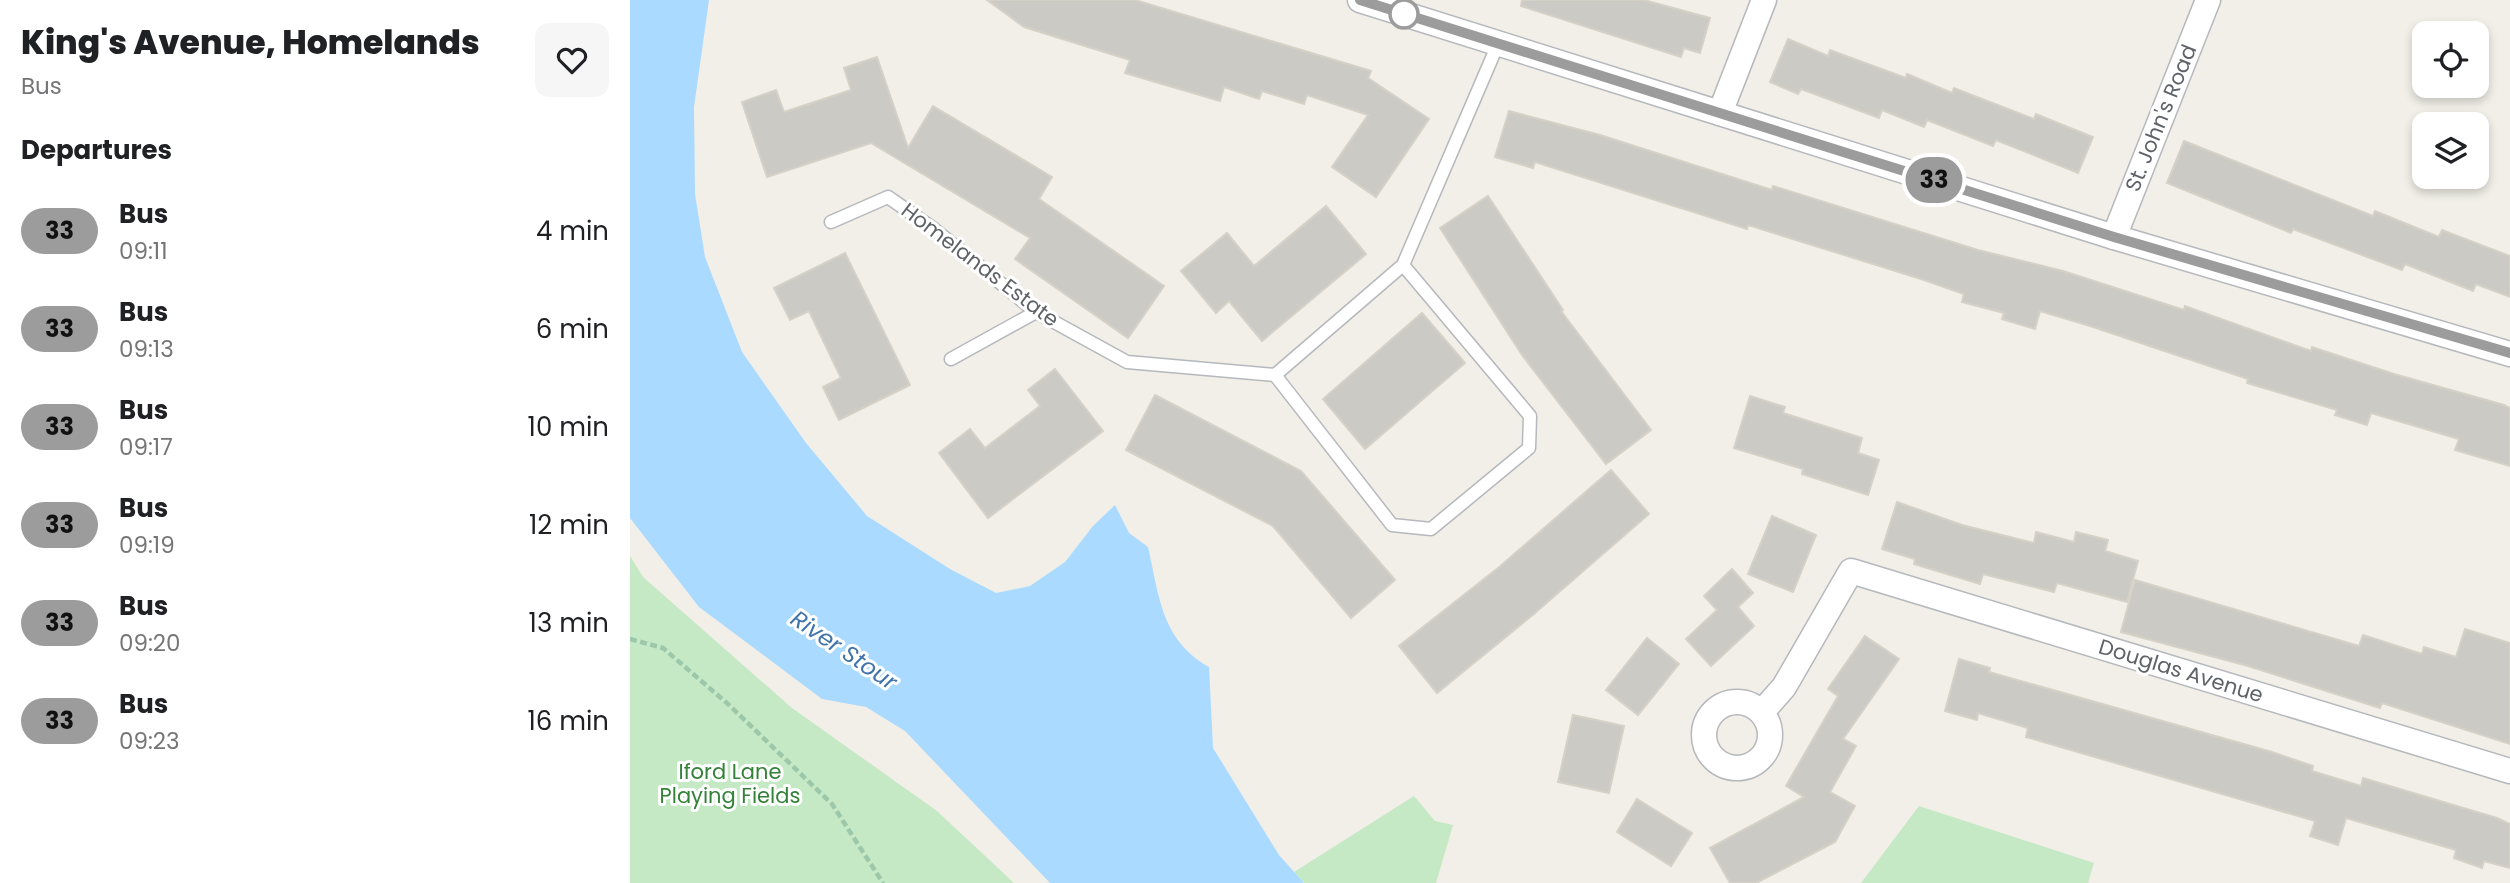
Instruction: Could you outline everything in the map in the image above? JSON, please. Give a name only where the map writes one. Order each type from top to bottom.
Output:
[{"type":"street","points":[[1360,0],[2114,237],[2510,354]]},
{"type":"street","points":[[1720,113],[1764,0]]},
{"type":"street","name":"St. John's Road","points":[[2114,237],[2208,0]]},
{"type":"street","name":"Douglas Avenue","points":[[1762,712],[1784,687],[1851,570],[2510,771]]},
{"type":"lane","points":[[1403,265],[1531,415],[1529,448],[1431,529],[1392,525],[1275,375],[1403,265],[1498,44]]},
{"type":"lane","name":"Homelands Estate","points":[[831,222],[888,197],[934,229],[1036,312],[1127,362],[1275,375]]},
{"type":"lane","points":[[951,359],[1036,312]]},
{"type":"path","points":[[630,639],[663,648],[728,704],[832,804],[883,883]]},
{"type":"green space","name":"Iford Lane Playing Fields","points":[[630,556],[643,577],[792,708],[937,811],[1014,883],[630,883]]},
{"type":"green space","points":[[1414,796],[1435,821],[1453,825],[1436,883],[1304,883],[1294,872]]},
{"type":"green space","points":[[1919,806],[2094,863],[2088,883],[1861,883]]},
{"type":"water","name":"River Stour","points":[[630,0],[709,0],[694,107],[695,194],[705,257],[742,352],[806,443],[867,516],[950,569],[996,593],[1030,586],[1065,562],[1093,526],[1115,505],[1129,533],[1148,547],[1159,599],[1172,630],[1193,656],[1209,667],[1213,748],[1279,855],[1304,883],[1050,883],[905,731],[866,707],[822,699],[699,607],[630,518]]},
{"type":"building","points":[[987,0],[1135,0],[1371,71],[1368,78],[1429,119],[1376,197],[1332,167],[1368,115],[1307,95],[1304,104],[1262,91],[1259,99],[1224,87],[1220,101],[1125,73],[1130,60],[1024,27]]},
{"type":"building","points":[[1522,0],[1644,0],[1710,18],[1700,53],[1684,48],[1681,57],[1521,6]]},
{"type":"building","points":[[1788,39],[1828,56],[1830,50],[1906,78],[1907,74],[1952,93],[1954,88],[2034,119],[2036,114],[2093,137],[2078,173],[1996,140],[1993,146],[1927,120],[1924,127],[1882,110],[1879,118],[1801,89],[1798,94],[1770,82]]},
{"type":"building","points":[[877,57],[908,148],[933,106],[1052,177],[1039,199],[1164,286],[1128,338],[1015,259],[1030,238],[871,143],[767,177],[742,102],[776,90],[784,112],[851,90],[844,68]]},
{"type":"building","points":[[1509,111],[1600,135],[1772,190],[1773,186],[1978,250],[2063,271],[2184,310],[2185,306],[2311,351],[2312,347],[2394,374],[2504,405],[2510,408],[2510,466],[2455,450],[2459,439],[2371,413],[2367,425],[2335,415],[2337,410],[2247,383],[2248,379],[2090,326],[2040,311],[2035,329],[2002,319],[2004,313],[1962,302],[1964,294],[1921,279],[1748,225],[1747,229],[1535,162],[1533,168],[1495,157]]},
{"type":"building","points":[[2184,141],[2373,216],[2375,211],[2439,237],[2442,230],[2510,256],[2510,297],[2476,284],[2473,291],[2405,264],[2402,270],[2293,229],[2291,233],[2167,183]]},
{"type":"building","points":[[1488,196],[1563,310],[1561,311],[1651,430],[1606,464],[1522,355],[1440,228]]},
{"type":"building","points":[[1326,206],[1366,254],[1262,341],[1229,301],[1216,313],[1181,271],[1227,233],[1254,266]]},
{"type":"building","points":[[845,253],[910,385],[839,420],[823,387],[841,378],[809,311],[790,320],[774,288]]},
{"type":"building","points":[[1422,313],[1465,363],[1365,449],[1323,399]]},
{"type":"building","points":[[1055,369],[1103,431],[988,518],[939,453],[970,429],[985,448],[1040,406],[1028,390]]},
{"type":"building","points":[[1155,395],[1301,471],[1395,580],[1351,618],[1273,526],[1126,450]]},
{"type":"building","points":[[1750,396],[1785,407],[1783,413],[1862,438],[1858,453],[1879,460],[1868,495],[1802,474],[1803,469],[1734,448]]},
{"type":"building","points":[[1611,470],[1649,514],[1437,693],[1399,646],[1498,568]]},
{"type":"building","points":[[1897,502],[1962,525],[2034,543],[2036,532],[2074,542],[2076,532],[2108,540],[2105,551],[2138,561],[2127,602],[2057,583],[2054,592],[1983,574],[1980,584],[1914,564],[1915,559],[1882,549]]},
{"type":"building","points":[[1772,516],[1816,535],[1793,592],[1748,574]]},
{"type":"building","points":[[1732,569],[1753,593],[1738,607],[1754,626],[1711,666],[1686,639],[1717,610],[1704,596]]},
{"type":"building","points":[[2135,580],[2359,646],[2363,635],[2422,654],[2424,647],[2456,657],[2465,629],[2510,643],[2510,744],[2382,703],[2380,708],[2248,666],[2121,632]]},
{"type":"building","points":[[1865,636],[1899,659],[1843,739],[1856,746],[1830,792],[1855,806],[1835,842],[1756,883],[1730,883],[1710,848],[1804,797],[1786,786],[1838,696],[1828,689]]},
{"type":"building","points":[[1647,638],[1679,664],[1638,715],[1606,690]]},
{"type":"building","points":[[1959,659],[1990,668],[1989,672],[2272,752],[2313,766],[2312,771],[2361,786],[2363,778],[2497,818],[2510,824],[2510,868],[2484,861],[2482,868],[2454,858],[2456,850],[2346,818],[2338,845],[2310,836],[2315,821],[2026,737],[2028,728],[1978,713],[1977,720],[1945,711]]},
{"type":"building","points":[[1573,715],[1624,726],[1609,793],[1558,782]]},
{"type":"building","points":[[1637,799],[1692,833],[1671,866],[1617,832]]},
{"type":"bus line","name":"33","points":[[1360,0],[2114,237],[2510,353]]}]
